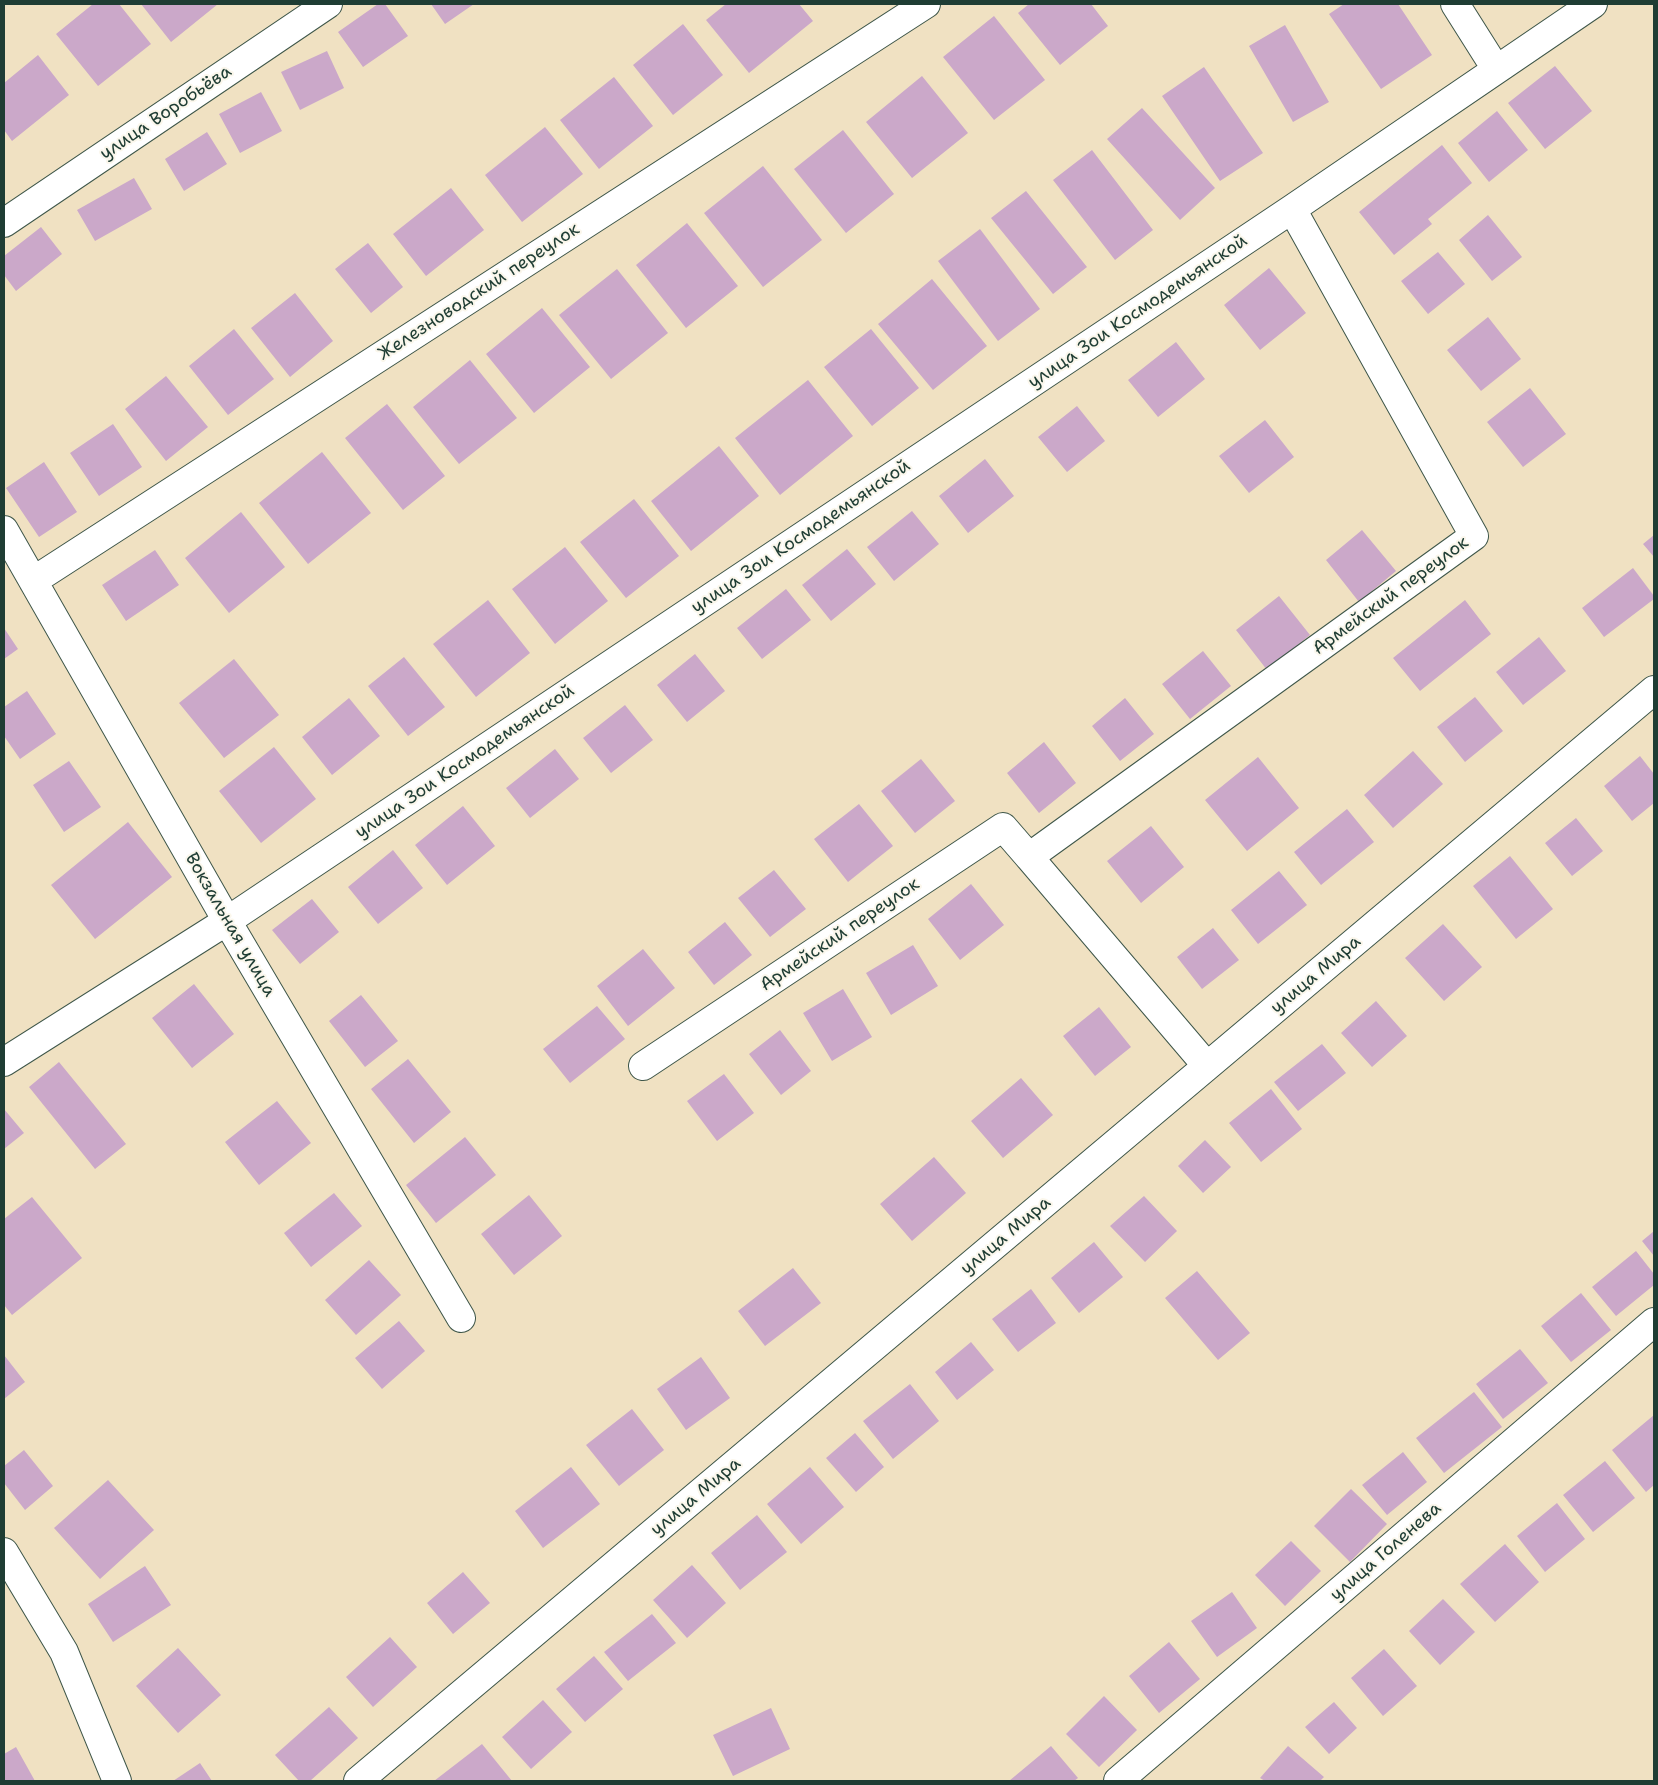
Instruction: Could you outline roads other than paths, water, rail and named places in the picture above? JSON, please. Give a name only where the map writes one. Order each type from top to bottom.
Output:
[{"type":"street","name":"улица Воробьёва","points":[[4,223],[328,4]]},
{"type":"street","name":"Железноводский переулок","points":[[33,581],[926,4]]},
{"type":"street","points":[[1455,4],[1496,69]]},
{"type":"street","name":"улица Зои Космодемьянской","points":[[4,1062],[227,921],[1292,209],[1593,4]]},
{"type":"street","name":"Армейский переулок","points":[[1029,857],[1474,536],[1292,209]]},
{"type":"street","name":"Вокзальная улица","points":[[4,530],[227,921],[461,1318]]},
{"type":"street","name":"улица Мира","points":[[358,1781],[1654,690]]},
{"type":"street","name":"Армейский переулок","points":[[643,1066],[1003,827],[1207,1066]]},
{"type":"street","name":"улица Голенева","points":[[1118,1781],[1654,1322]]},
{"type":"street","points":[[4,1552],[64,1652],[117,1781]]}]
